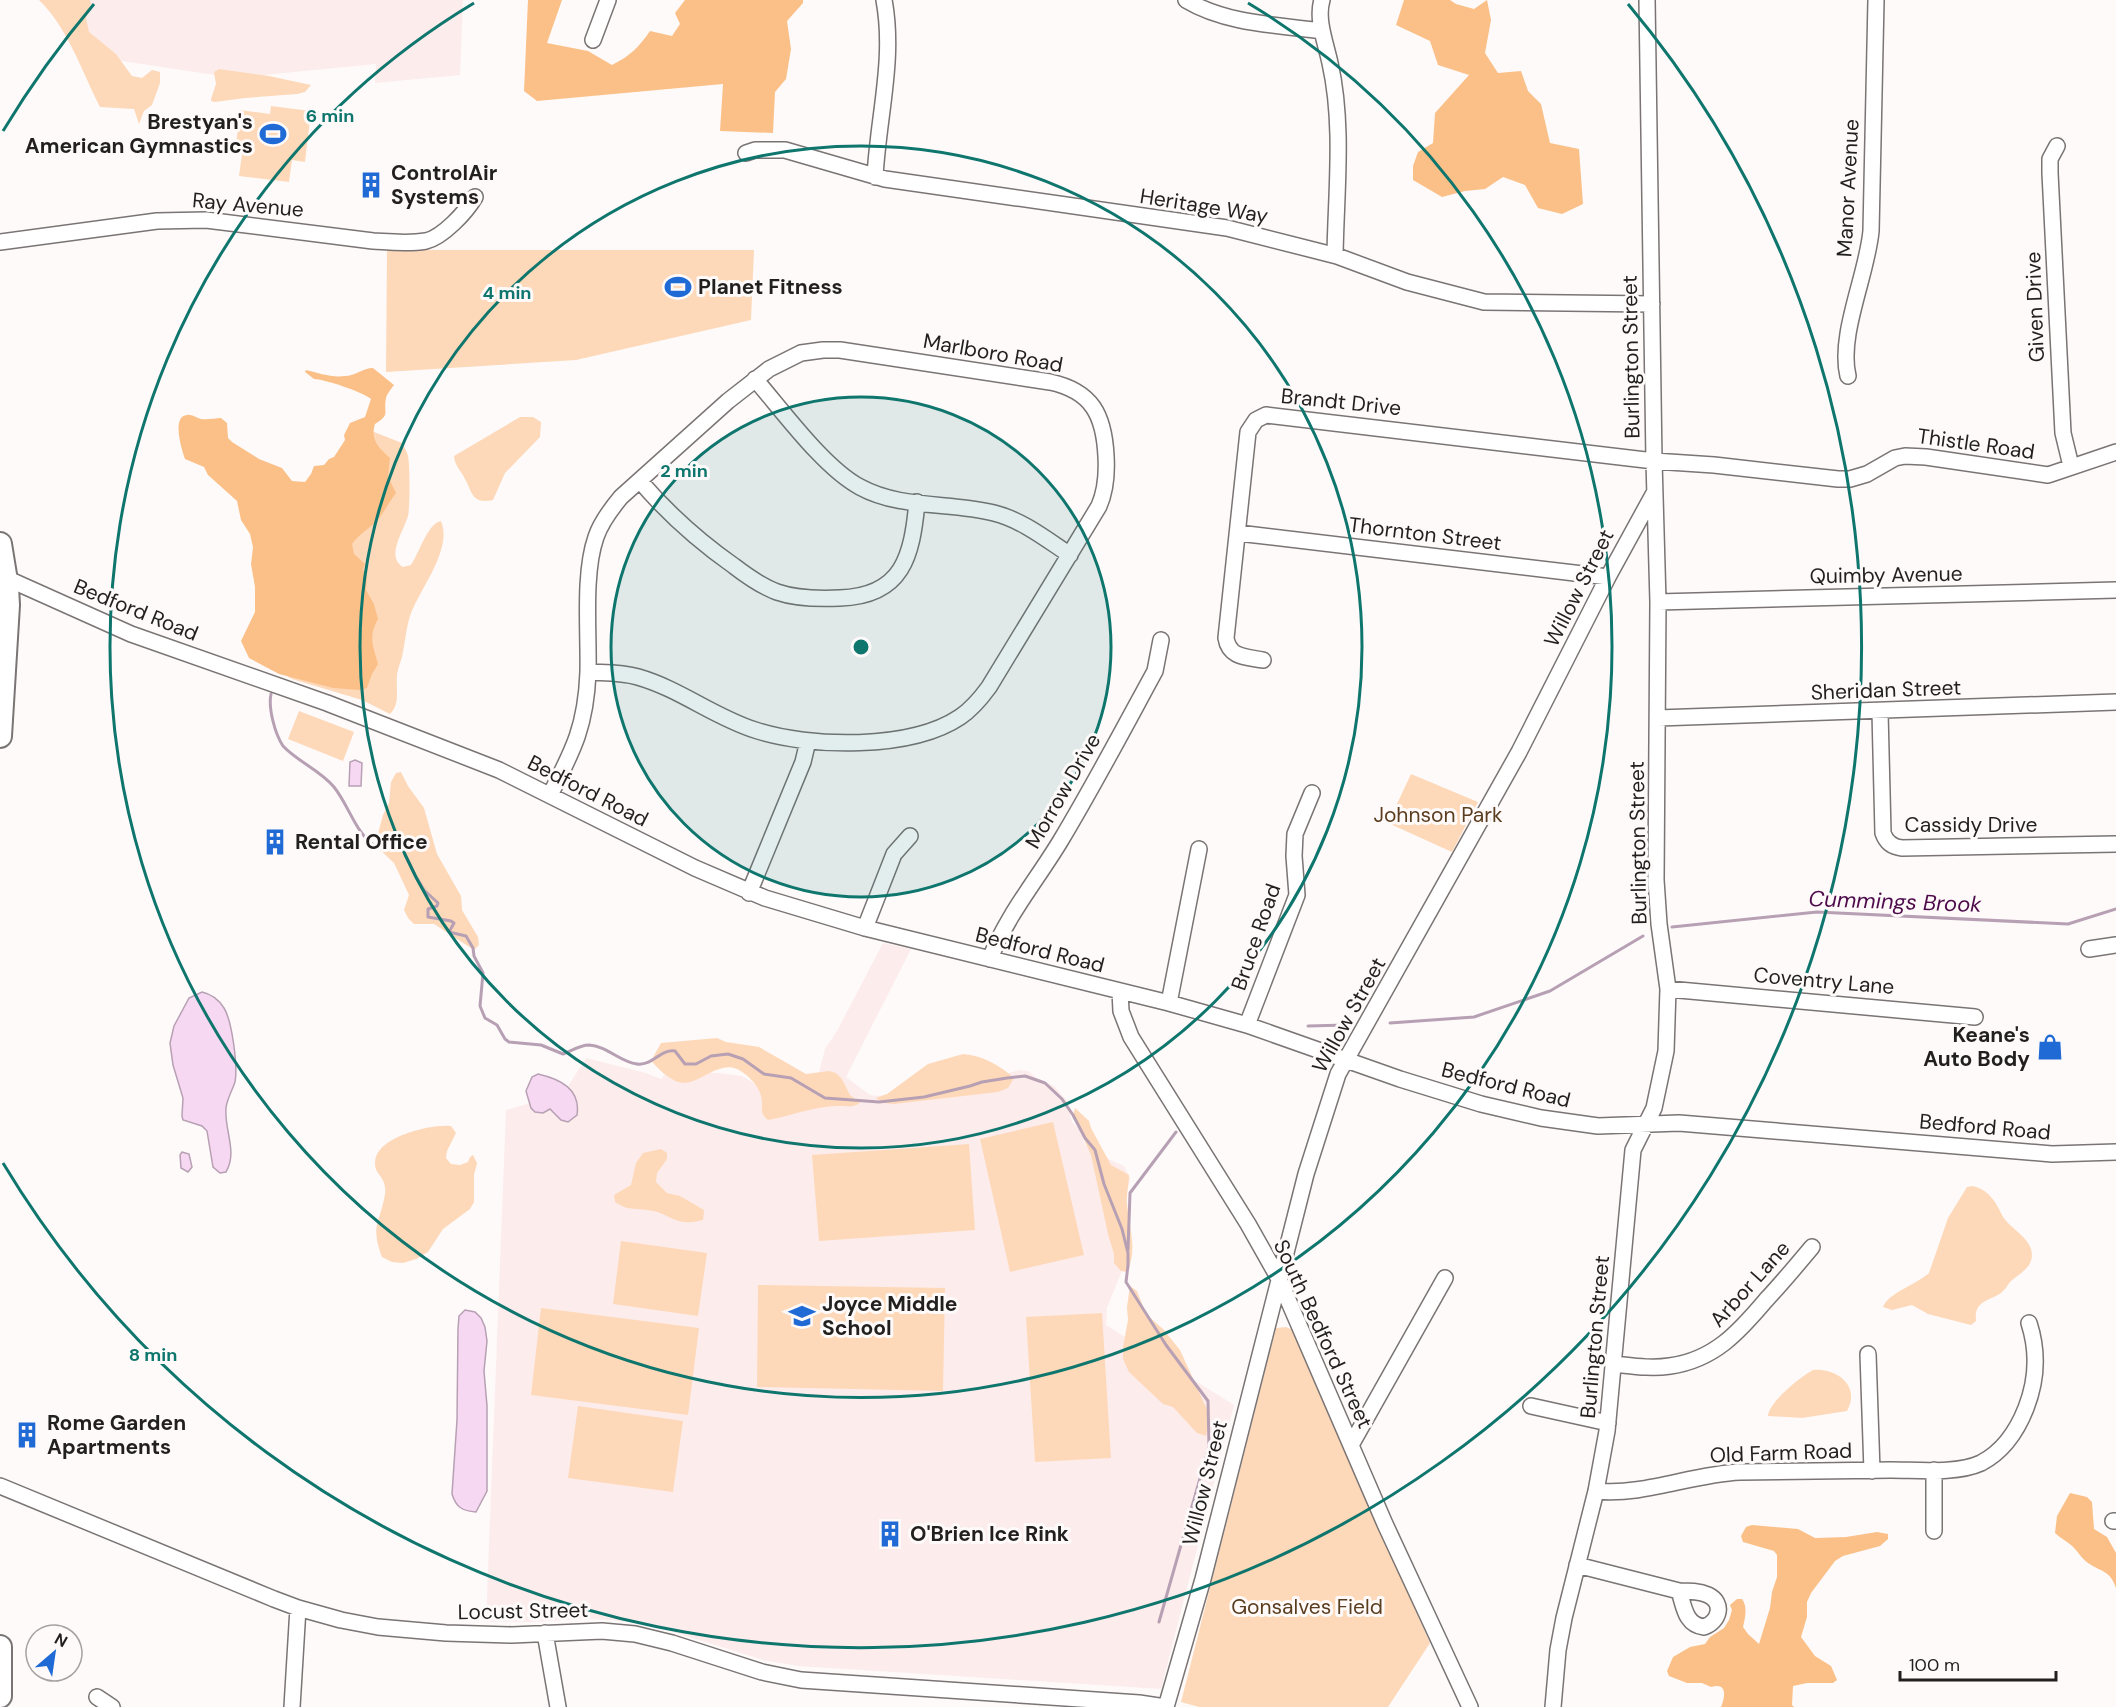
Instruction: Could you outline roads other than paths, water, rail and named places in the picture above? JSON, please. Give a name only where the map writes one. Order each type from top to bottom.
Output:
[{"type":"highway","points":[[0,544],[8,605],[0,736]]},
{"type":"highway","points":[[0,1647],[0,1696]]},
{"type":"street","points":[[593,39],[608,0]]},
{"type":"street","points":[[875,177],[889,47],[888,17],[884,0]]},
{"type":"street","points":[[1186,0],[1224,15],[1322,31]]},
{"type":"street","points":[[1322,0],[1320,7],[1322,31],[1336,100],[1335,255]]},
{"type":"street","name":"Burlington Street","points":[[1553,1707],[1561,1634],[1596,1491],[1608,1423],[1633,1152],[1655,1105],[1665,1058],[1669,1016],[1656,880],[1658,602],[1654,493],[1647,0]]},
{"type":"street","name":"Manor Avenue","points":[[1848,376],[1844,354],[1869,254],[1871,231],[1876,0]]},
{"type":"street","name":"Given Drive","points":[[2057,146],[2050,159],[2050,173],[2058,360],[2063,438],[2071,466]]},
{"type":"street","name":"Heritage Way","points":[[746,153],[754,150],[792,152],[875,177],[1227,228],[1335,255],[1407,282],[1484,302],[1652,304]]},
{"type":"street","name":"Ray Avenue","points":[[0,242],[157,221],[197,220],[397,243],[428,240],[450,226],[468,208],[475,197]]},
{"type":"street","name":"Marlboro Road","points":[[550,795],[581,729],[588,672],[589,591],[594,544],[599,529],[621,497],[755,379],[793,356],[810,351],[840,350],[1050,382],[1075,390],[1089,401],[1099,416],[1105,440],[1106,473],[1099,506],[989,687],[977,702],[959,718],[929,731],[878,741],[849,743],[808,741],[753,730],[640,677],[588,672]]},
{"type":"street","points":[[755,379],[804,436],[844,477],[861,488],[879,496],[1004,516],[1070,555]]},
{"type":"street","name":"Brandt Drive","points":[[1263,660],[1237,655],[1229,649],[1226,643],[1248,432],[1256,420],[1266,415],[1654,461]]},
{"type":"street","name":"Thistle Road","points":[[1654,461],[1843,479],[1867,474],[1895,458],[1905,456],[2048,475],[2116,452]]},
{"type":"street","points":[[640,481],[688,531],[742,572],[776,592],[807,598],[857,598],[873,593],[888,583],[902,568],[910,548],[917,502]]},
{"type":"street","name":"Willow Street","points":[[1166,1707],[1203,1579],[1316,1138],[1336,1079],[1345,1059],[1514,762],[1608,577],[1654,493]]},
{"type":"street","name":"Thornton Street","points":[[1238,533],[1608,577]]},
{"type":"street","name":"Bedford Road","points":[[6,578],[131,634],[357,715],[499,770],[695,868],[749,892],[796,909],[864,928],[1169,1003],[1247,1025],[1456,1097],[1524,1115],[1598,1126],[1703,1125],[2052,1154],[2116,1152]]},
{"type":"street","name":"Quimby Avenue","points":[[1658,602],[2116,590]]},
{"type":"street","name":"Morrow Drive","points":[[990,959],[1018,904],[1061,839],[1155,673],[1161,640]]},
{"type":"street","name":"Sheridan Street","points":[[1658,718],[2116,702]]},
{"type":"street","name":"Cassidy Drive","points":[[1880,712],[1883,833],[1887,842],[1892,846],[1902,848],[2116,844]]},
{"type":"street","points":[[749,892],[803,762],[808,741]]},
{"type":"street","name":"Bruce Road","points":[[1247,1025],[1297,897],[1295,834],[1312,793]]},
{"type":"street","points":[[864,928],[894,854],[910,836]]},
{"type":"street","points":[[1169,1003],[1199,849]]},
{"type":"street","points":[[2089,949],[2116,945]]},
{"type":"street","name":"Coventry Lane","points":[[1668,989],[1975,1017]]},
{"type":"street","name":"South Bedford Street","points":[[1120,991],[1122,1014],[1131,1037],[1242,1214],[1279,1279],[1384,1524],[1470,1707]]},
{"type":"street","name":"Arbor Lane","points":[[1614,1364],[1668,1366],[1696,1360],[1713,1352],[1736,1335],[1812,1247]]},
{"type":"street","points":[[1351,1445],[1445,1278]]},
{"type":"street","name":"Old Farm Road","points":[[1596,1491],[1618,1492],[1735,1472],[1934,1470],[1966,1468],[1982,1462],[2001,1449],[2012,1436],[2029,1400],[2035,1378],[2034,1345],[2029,1323]]},
{"type":"street","points":[[1868,1354],[1872,1471]]},
{"type":"street","points":[[1531,1406],[1608,1423]]},
{"type":"street","points":[[1934,1470],[1934,1531]]},
{"type":"street","name":"Locust Street","points":[[0,1486],[298,1608],[357,1624],[428,1632],[486,1635],[602,1631],[635,1634],[672,1643],[762,1672],[801,1680],[984,1700],[1139,1703],[1166,1707]]},
{"type":"street","points":[[1577,1565],[1679,1591]]},
{"type":"street","points":[[292,1707],[298,1608]]},
{"type":"street","points":[[545,1633],[558,1707]]},
{"type":"street","points":[[96,1697],[112,1707]]},
{"type":"waterway","points":[[271,694],[270,706],[273,721],[283,746],[334,787],[369,842],[377,847],[394,845],[403,850],[424,890],[438,903],[437,906],[428,909],[428,917],[451,921],[454,923],[449,932],[466,936],[483,973],[480,1006],[485,1018],[497,1025],[509,1042],[541,1045],[563,1054],[582,1046],[596,1046],[637,1064],[648,1063],[670,1051],[675,1051],[685,1064],[696,1064],[711,1056],[728,1054],[743,1059],[764,1074],[791,1078],[825,1098],[879,1102],[924,1097],[982,1082],[1025,1076],[1045,1083],[1062,1099],[1085,1138],[1095,1150],[1104,1184],[1122,1229],[1128,1253],[1128,1267]]},
{"type":"waterway","name":"Cummings Brook","points":[[1672,927],[1817,912],[2068,924],[2116,909]]},
{"type":"waterway","name":"Cummings Brook","points":[[1390,1023],[1474,1017],[1550,991],[1643,936]]},
{"type":"waterway","name":"Cummings Brook","points":[[1308,1026],[1346,1025]]},
{"type":"waterway","name":"Cummings Brook","points":[[1128,1250],[1130,1193],[1176,1132]]},
{"type":"waterway","name":"Cummings Brook","points":[[1128,1265],[1126,1282],[1166,1345],[1208,1401],[1209,1447],[1159,1622]]},
{"type":"place","name":"Brestyan's American Gymnastics","points":[[273,134]]},
{"type":"place","name":"ControlAir Systems","points":[[371,185]]},
{"type":"place","name":"Planet Fitness","points":[[678,287]]},
{"type":"place","name":"Rental Office","points":[[275,842]]},
{"type":"place","name":"Keane's Auto Body","points":[[2050,1047]]},
{"type":"place","name":"Joyce Middle School","points":[[802,1316]]},
{"type":"place","name":"Rome Garden Apartments","points":[[27,1435]]},
{"type":"place","name":"O'Brien Ice Rink","points":[[890,1534]]},
{"type":"park label","name":"Johnson Park","points":[[1438,815]]},
{"type":"park label","name":"Gonsalves Field","points":[[1307,1607]]}]
